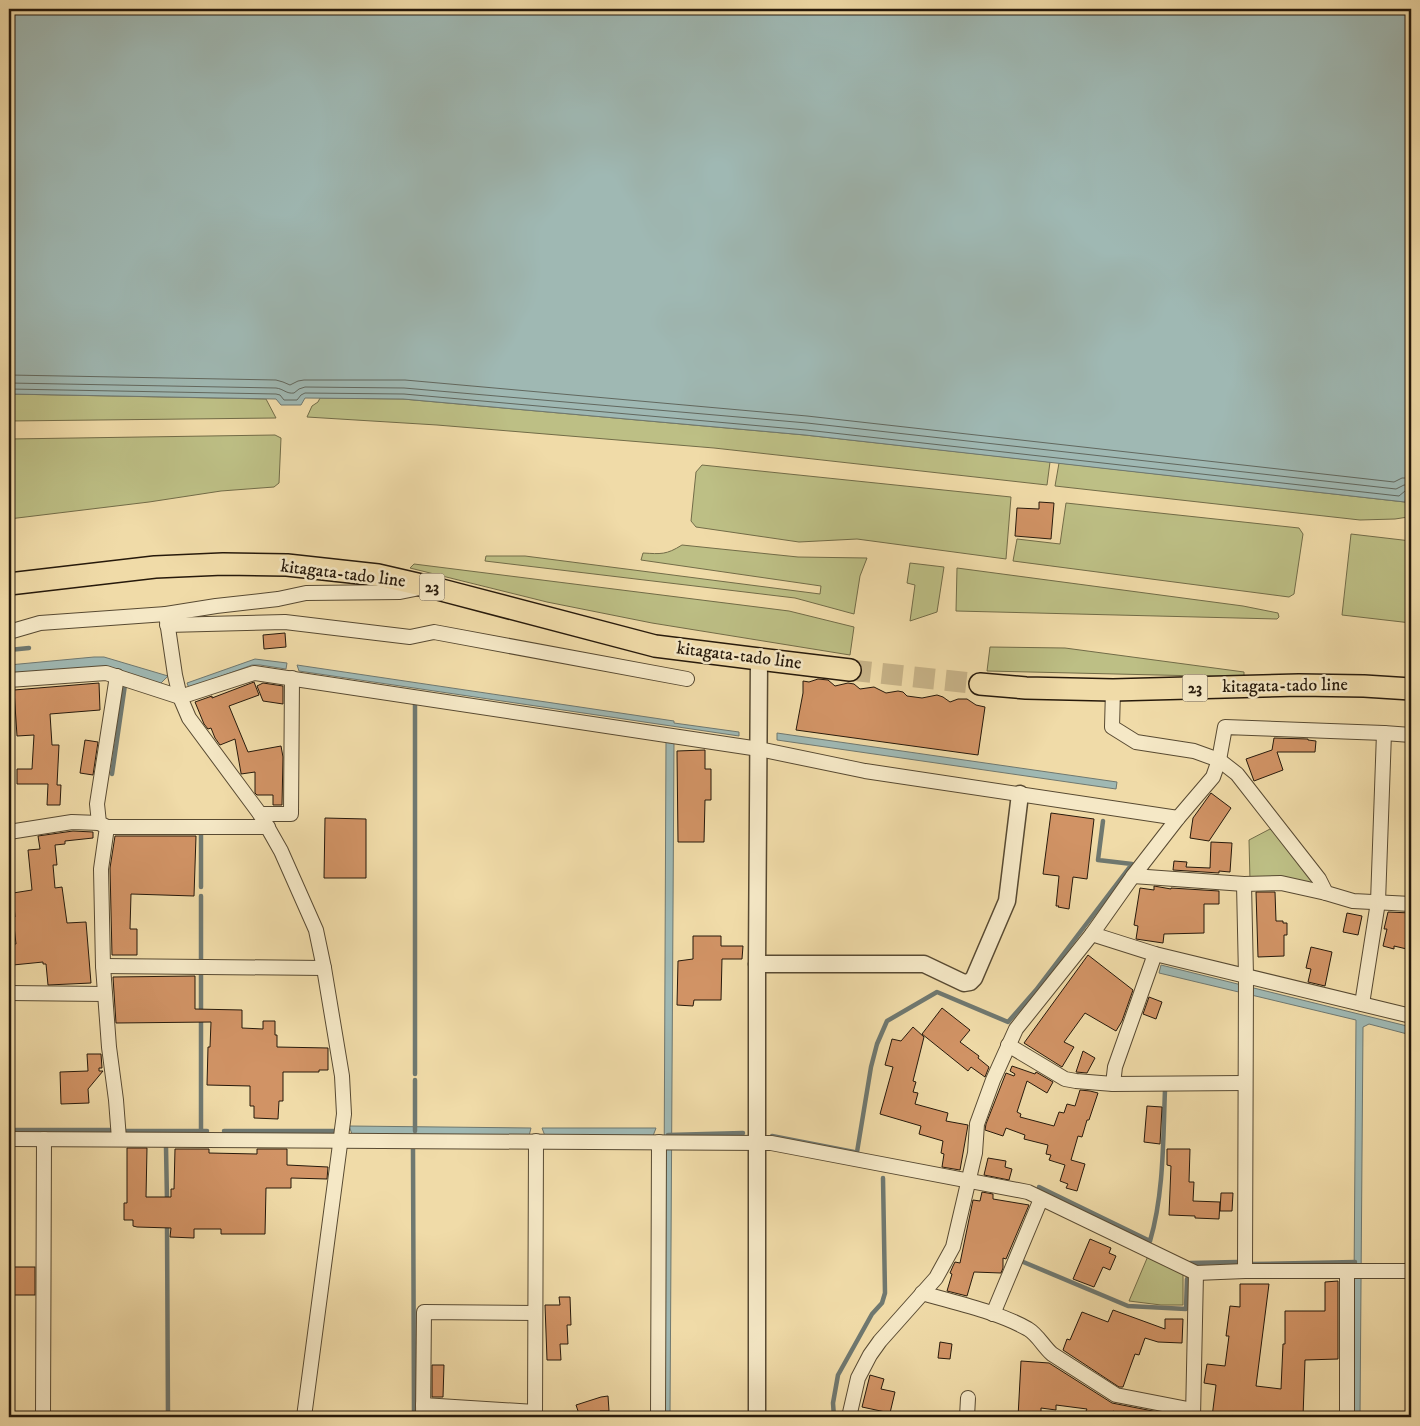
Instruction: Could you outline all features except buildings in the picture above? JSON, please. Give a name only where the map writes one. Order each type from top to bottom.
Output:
[{"type":"main road","name":"kitagata-tado line","points":[[9,584],[23,584],[155,567],[223,564],[287,566],[358,573],[430,587],[655,646],[850,670]]},
{"type":"main road","name":"kitagata-tado line","points":[[980,684],[1026,688],[1113,690],[1299,685],[1364,686],[1411,690]]},
{"type":"street","points":[[166,620],[216,606],[278,599],[306,593],[400,592],[430,587]]},
{"type":"street","points":[[166,620],[180,697],[189,718],[260,814],[282,851],[316,930],[324,968],[342,1076],[344,1114],[304,1417]]},
{"type":"street","points":[[9,632],[40,623],[166,620],[285,622],[410,637],[434,632],[687,679]]},
{"type":"street","points":[[756,1417],[759,660]]},
{"type":"street","points":[[9,680],[106,673],[180,697],[254,673],[759,749],[865,771],[1178,818]]},
{"type":"street","points":[[117,676],[97,804],[103,825],[103,966],[119,1140]]},
{"type":"street","points":[[260,814],[291,814],[292,678]]},
{"type":"street","points":[[1113,690],[1112,727],[1136,742],[1194,751],[1219,760],[1237,774],[1319,879],[1326,893]]},
{"type":"street","points":[[849,1417],[858,1378],[870,1355],[880,1341],[936,1278],[953,1247],[975,1153],[977,1124],[993,1080],[1016,1029],[1092,934],[1133,876],[1178,818],[1213,777],[1219,760],[1225,726],[1411,735]]},
{"type":"street","points":[[1362,1004],[1378,902],[1384,733]]},
{"type":"street","points":[[757,964],[924,964],[964,983],[970,982],[974,978],[1006,901],[1020,794]]},
{"type":"street","points":[[9,832],[72,822],[103,825],[268,827]]},
{"type":"street","points":[[1133,876],[1244,884],[1281,883],[1353,901],[1411,904]]},
{"type":"street","points":[[1244,884],[1246,979],[1245,1271]]},
{"type":"street","points":[[1092,934],[1155,954],[1246,979],[1411,1016]]},
{"type":"street","points":[[1113,1084],[1115,1067],[1155,954]]},
{"type":"street","points":[[103,966],[324,968]]},
{"type":"street","points":[[9,993],[105,994]]},
{"type":"street","points":[[1008,1045],[1066,1079],[1076,1081],[1113,1084],[1245,1083]]},
{"type":"street","points":[[9,1139],[771,1143],[1028,1192],[1196,1273],[1245,1271],[1411,1271]]},
{"type":"street","points":[[43,1417],[44,1139]]},
{"type":"street","points":[[536,1141],[536,1313],[535,1415],[423,1411],[424,1312],[536,1313]]},
{"type":"street","points":[[658,1142],[658,1417]]},
{"type":"street","points":[[993,1314],[1040,1199]]},
{"type":"street","points":[[1347,1417],[1354,1271]]},
{"type":"street","points":[[922,1293],[993,1314],[1028,1329],[1035,1334],[1052,1354],[1116,1395],[1193,1414],[1196,1273]]},
{"type":"street","points":[[967,1417],[968,1398]]},
{"type":"green space","points":[[9,394],[266,399],[276,418],[9,421]]},
{"type":"green space","points":[[320,398],[403,399],[805,435],[1050,462],[1047,485],[714,448],[437,425],[307,417],[312,406]]},
{"type":"green space","points":[[275,435],[281,438],[279,483],[274,487],[221,491],[9,519],[9,439]]},
{"type":"green space","points":[[1059,463],[1405,502],[1409,507],[1408,517],[1360,520],[1055,486]]},
{"type":"green space","points":[[702,465],[1011,497],[1006,559],[857,539],[799,542],[696,527],[691,521],[696,472]]},
{"type":"green space","points":[[1066,503],[1299,528],[1303,534],[1294,594],[1289,597],[1013,561],[1017,539],[1060,544]]},
{"type":"green space","points":[[1351,534],[1411,541],[1411,623],[1342,615]]},
{"type":"green space","points":[[682,545],[798,557],[867,558],[860,576],[854,614],[795,598],[485,561],[486,556],[525,556],[820,594],[821,586],[641,560],[643,553],[663,553],[672,551]]},
{"type":"green space","points":[[910,563],[944,567],[937,612],[910,621],[915,585],[907,583]]},
{"type":"green space","points":[[414,564],[789,611],[854,627],[850,655],[652,623],[547,602],[410,568]]},
{"type":"green space","points":[[957,568],[1243,606],[1278,613],[1279,617],[1277,619],[956,611]]},
{"type":"green space","points":[[990,647],[1065,648],[1244,672],[1244,677],[987,671]]},
{"type":"green space","points":[[1270,829],[1281,839],[1316,884],[1250,881],[1249,840]]},
{"type":"green space","points":[[1148,1256],[1183,1273],[1183,1305],[1161,1305],[1129,1301]]},
{"type":"water","points":[[9,9],[1411,9],[1411,496],[1406,496],[1405,502],[805,435],[403,399],[305,398],[301,405],[281,405],[276,399],[9,394]]},
{"type":"water","points":[[104,657],[168,676],[160,684],[106,667],[10,675],[9,665]]},
{"type":"water","points":[[255,659],[287,663],[286,669],[252,665],[189,688],[187,683]]},
{"type":"water","points":[[297,665],[674,721],[674,723],[739,732],[739,736],[299,671]]},
{"type":"water","points":[[777,733],[1117,782],[1116,789],[777,740]]},
{"type":"water","points":[[666,740],[674,741],[670,1417],[663,1417]]},
{"type":"water","points":[[1161,965],[1411,1027],[1411,1035],[1369,1024],[1363,1027],[1360,1417],[1353,1417],[1356,1020],[1159,973]]},
{"type":"water","points":[[349,1126],[531,1128],[529,1136],[352,1134]]},
{"type":"water","points":[[542,1128],[656,1128],[653,1136],[545,1136]]},
{"type":"waterway","points":[[9,650],[29,648]]},
{"type":"waterway","points":[[112,774],[125,685]]},
{"type":"waterway","points":[[12,829],[13,688]]},
{"type":"waterway","points":[[415,702],[415,1074]]},
{"type":"waterway","points":[[857,1152],[871,1067],[877,1044],[887,1021],[937,992],[1008,1022],[1036,990],[1132,864],[1098,860],[1103,821]]},
{"type":"waterway","points":[[201,834],[201,887]]},
{"type":"waterway","points":[[12,840],[12,890]]},
{"type":"waterway","points":[[201,896],[201,962]]},
{"type":"waterway","points":[[201,972],[201,1131]]},
{"type":"waterway","points":[[415,1080],[415,1131]]},
{"type":"waterway","points":[[1039,1187],[1150,1241],[1155,1223],[1160,1185],[1165,1090]]},
{"type":"waterway","points":[[9,1130],[110,1130]]},
{"type":"waterway","points":[[125,1131],[207,1131]]},
{"type":"waterway","points":[[224,1131],[336,1131]]},
{"type":"waterway","points":[[668,1135],[743,1133]]},
{"type":"waterway","points":[[772,1136],[854,1152]]},
{"type":"waterway","points":[[166,1147],[167,1201]]},
{"type":"waterway","points":[[413,1149],[414,1417]]},
{"type":"waterway","points":[[834,1417],[833,1403],[838,1375],[872,1314],[882,1303],[885,1293],[883,1178]]},
{"type":"waterway","points":[[167,1224],[168,1417]]},
{"type":"waterway","points":[[1021,1261],[1128,1306],[1186,1309],[1187,1279]]},
{"type":"waterway","points":[[1190,1263],[1237,1262]]},
{"type":"waterway","points":[[1253,1264],[1355,1262]]},
{"type":"tunnel","points":[[850,670],[980,684]]}]
